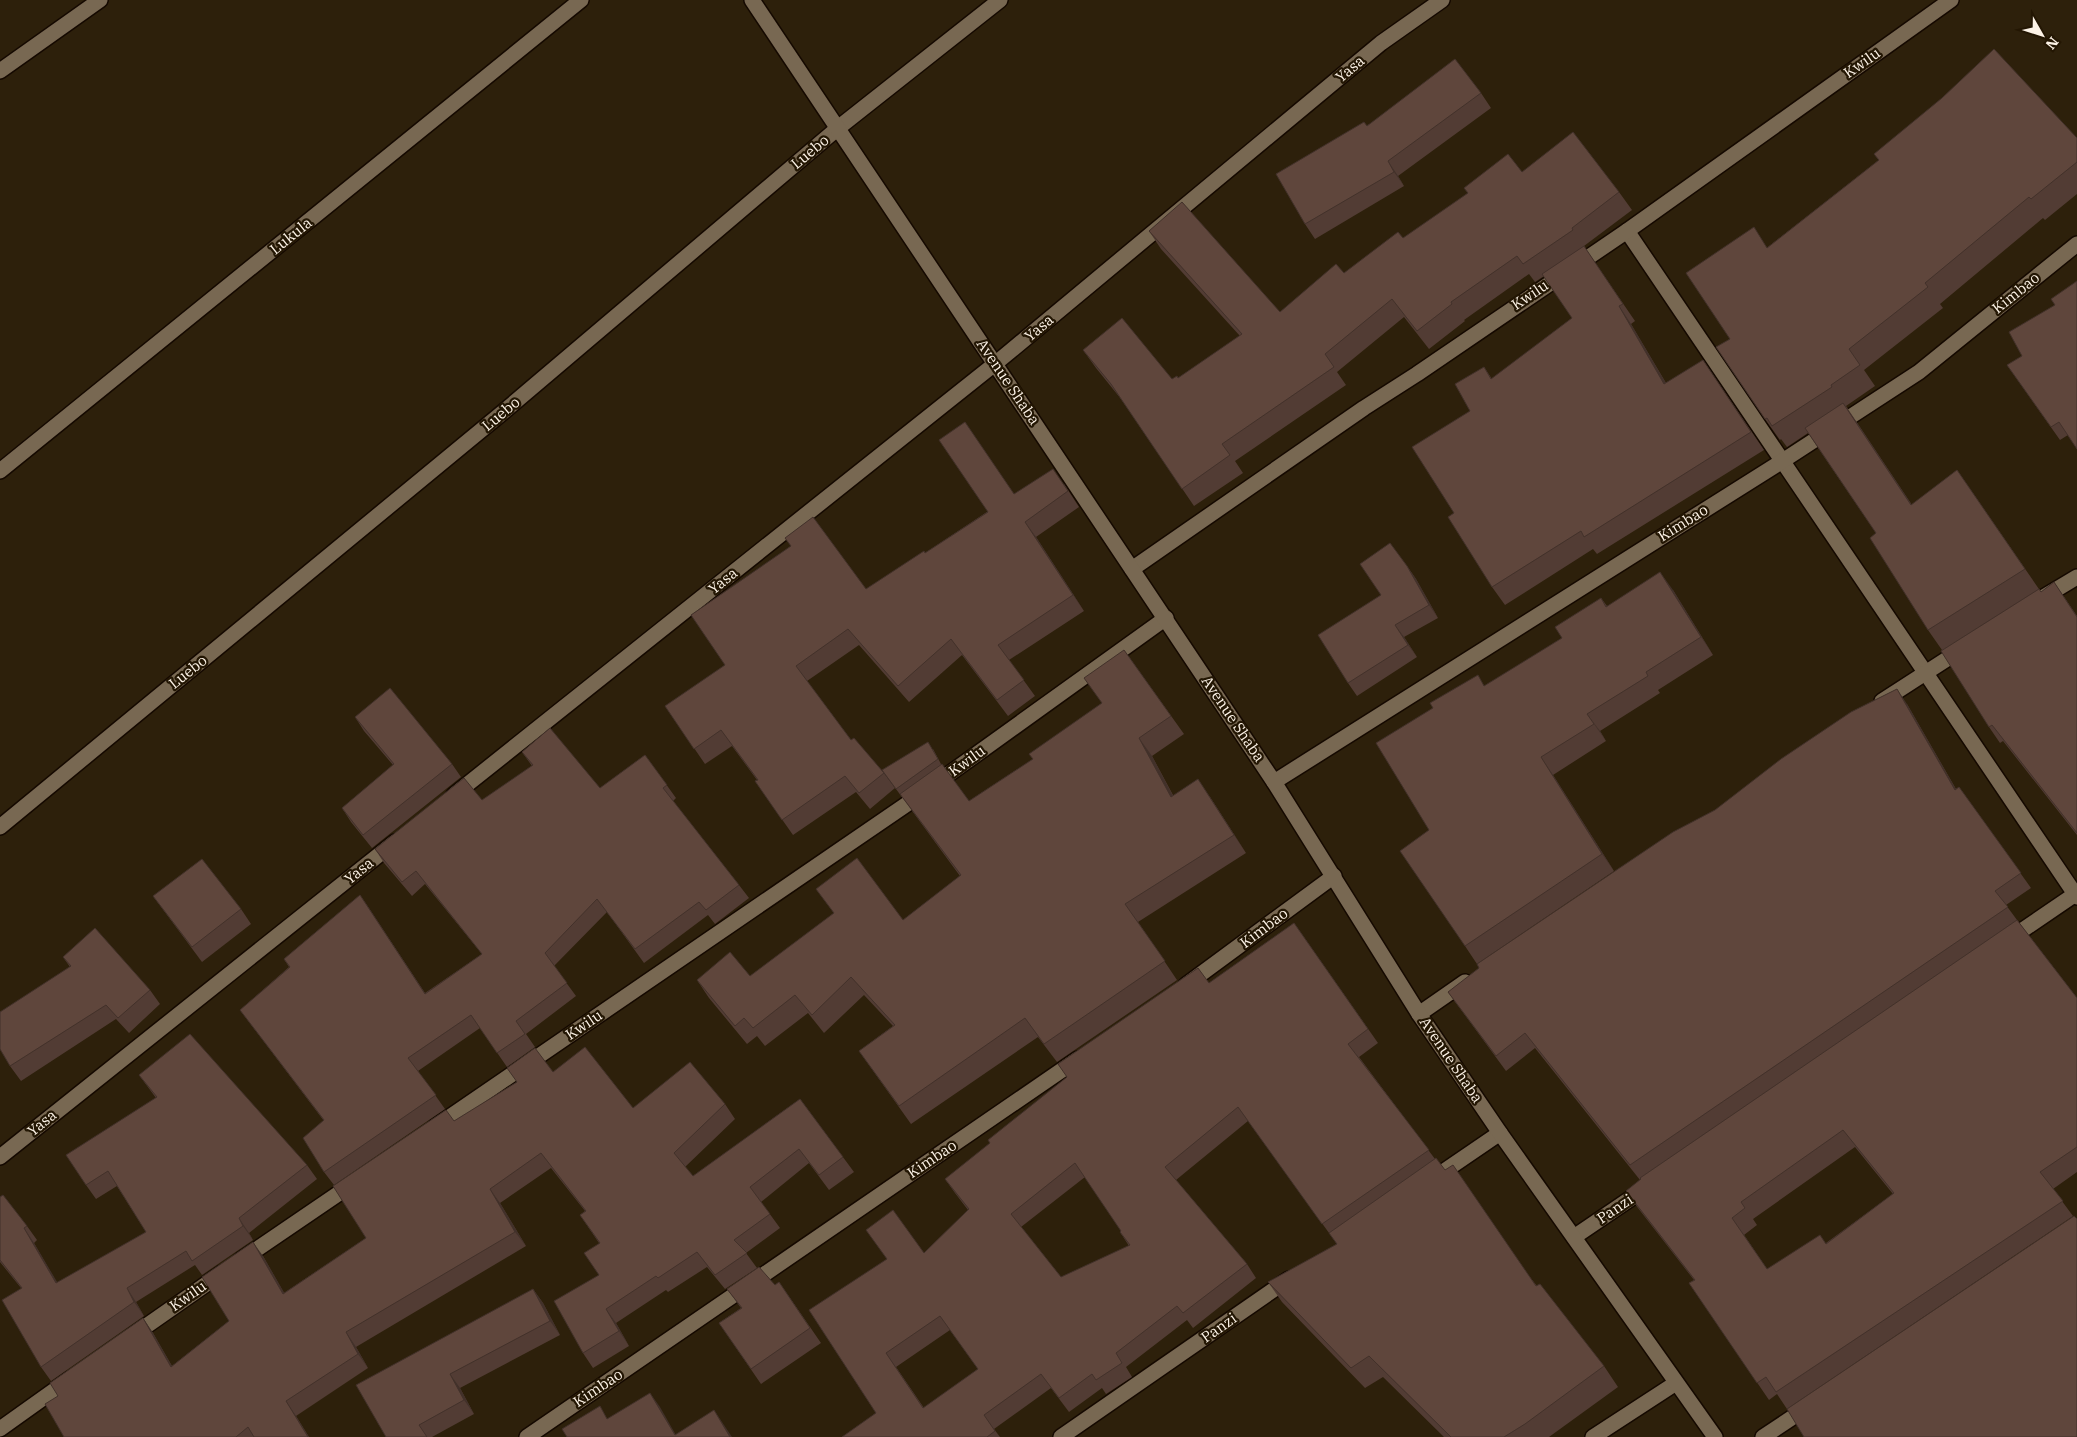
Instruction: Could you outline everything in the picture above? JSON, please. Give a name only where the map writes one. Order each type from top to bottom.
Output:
[{"type":"street","points":[[0,71],[100,0]]},
{"type":"street","name":"Lukula","points":[[0,471],[581,0]]},
{"type":"street","name":"Avenue Shaba","points":[[752,0],[1274,782],[1419,1014],[1500,1133],[1714,1437]]},
{"type":"street","name":"Luebo","points":[[0,827],[495,420],[838,128],[1000,0]]},
{"type":"street","name":"Yasa","points":[[443,804],[996,363],[1381,43],[1442,0]]},
{"type":"street","name":"Kwilu","points":[[1132,569],[1317,440],[1627,231],[1951,0]]},
{"type":"street","points":[[1627,231],[1784,460],[1924,672],[2076,895],[1993,950]]},
{"type":"street","name":"Kimbao","points":[[1274,782],[1784,460],[1919,372],[2077,244]]},
{"type":"street","points":[[2029,607],[2077,577]]},
{"type":"street","name":"Kwilu","points":[[424,1134],[902,808],[1166,618]]},
{"type":"street","points":[[1866,712],[1972,642]]},
{"type":"street","name":"Yasa","points":[[0,1157],[404,834]]},
{"type":"street","name":"Kimbao","points":[[1177,991],[1218,963],[1334,876]]},
{"type":"street","points":[[1419,1014],[1477,974]]},
{"type":"street","name":"Kimbao","points":[[527,1437],[1086,1053]]},
{"type":"street","points":[[1427,1183],[1500,1133]]},
{"type":"street","name":"Kwilu","points":[[120,1344],[366,1174]]},
{"type":"street","name":"Panzi","points":[[1574,1237],[1664,1175]]},
{"type":"street","name":"Panzi","points":[[1061,1437],[1305,1268]]},
{"type":"street","points":[[0,1429],[79,1373]]},
{"type":"street","points":[[1593,1437],[1676,1383]]},
{"type":"street","points":[[1763,1437],[1821,1398]]},
{"type":"building","points":[[1994,49],[2077,138],[2077,162],[2031,199],[2029,197],[1925,283],[1928,287],[1849,349],[1860,365],[1831,385],[1832,387],[1772,426],[1767,418],[1765,419],[1716,347],[1730,339],[1686,273],[1754,227],[1767,248],[1879,160],[1874,154],[1942,98]]},
{"type":"building","points":[[1455,59],[1481,93],[1388,161],[1394,172],[1305,224],[1276,174],[1364,122],[1367,126]]},
{"type":"building","points":[[1573,132],[1619,192],[1572,228],[1573,230],[1523,264],[1517,256],[1451,302],[1452,304],[1417,331],[1392,299],[1325,354],[1334,367],[1222,444],[1230,455],[1182,489],[1111,384],[1083,350],[1122,318],[1172,379],[1177,376],[1178,378],[1242,334],[1149,231],[1182,202],[1280,312],[1336,264],[1344,273],[1398,232],[1403,238],[1468,193],[1464,188],[1508,154],[1522,172]]},
{"type":"building","points":[[1584,246],[1623,304],[1619,306],[1664,384],[1703,360],[1751,432],[1584,537],[1581,531],[1492,587],[1448,517],[1454,513],[1412,447],[1470,411],[1455,384],[1484,367],[1491,379],[1572,318],[1542,274]]},
{"type":"building","points":[[2077,281],[2077,449],[2059,422],[2051,427],[2007,365],[2022,356],[2009,332],[2055,305],[2051,299]]},
{"type":"building","points":[[1843,403],[1911,505],[1957,470],[2025,569],[1928,630],[1870,538],[1876,533],[1805,428]]},
{"type":"building","points":[[965,422],[1014,494],[1053,469],[1068,491],[1025,522],[1073,595],[998,645],[1024,680],[997,700],[951,639],[898,686],[848,629],[796,666],[851,740],[854,738],[884,773],[859,793],[845,776],[782,820],[755,781],[758,780],[721,730],[694,749],[665,706],[725,665],[691,615],[791,546],[785,538],[813,517],[866,589],[988,512],[939,440]]},
{"type":"building","points":[[1390,543],[1407,566],[1429,605],[1395,625],[1408,645],[1348,683],[1318,635],[1381,595],[1360,564]]},
{"type":"building","points":[[1660,572],[1701,637],[1646,672],[1648,676],[1587,714],[1594,724],[1541,757],[1602,854],[1465,946],[1400,851],[1429,830],[1376,743],[1433,708],[1430,703],[1478,675],[1484,686],[1562,638],[1555,627],[1601,598],[1606,607]]},
{"type":"building","points":[[2054,582],[2077,617],[2077,833],[1992,725],[1989,727],[1941,651],[2039,589],[2041,592]]},
{"type":"building","points":[[1124,650],[1171,716],[1139,738],[1171,797],[1198,779],[1234,835],[1125,904],[1165,961],[1044,1044],[1025,1018],[899,1106],[859,1051],[895,1025],[851,977],[812,1015],[795,995],[753,1028],[744,1018],[735,1026],[697,980],[730,952],[750,976],[834,913],[816,889],[857,858],[903,920],[961,875],[900,794],[942,764],[969,801],[1033,759],[1029,754],[1102,703],[1084,678]]},
{"type":"building","points":[[390,688],[452,764],[363,835],[342,808],[394,764],[355,717]]},
{"type":"building","points":[[1897,689],[1955,790],[1959,787],[2021,873],[1995,891],[2008,907],[1630,1165],[1525,1033],[1496,1056],[1448,992],[1479,968],[1477,964],[1673,832],[1715,810],[1781,759],[1851,712]]},
{"type":"building","points":[[550,728],[600,788],[645,755],[667,785],[663,788],[739,885],[706,910],[699,902],[635,949],[597,899],[545,953],[567,983],[516,1021],[525,1034],[497,1053],[471,1015],[408,1058],[436,1095],[324,1172],[303,1138],[324,1120],[240,1010],[290,967],[284,959],[360,895],[425,994],[482,954],[416,871],[402,882],[375,849],[464,778],[482,800],[533,765],[522,752]]},
{"type":"building","points":[[928,742],[938,759],[896,789],[882,770]]},
{"type":"building","points":[[202,859],[241,909],[192,947],[153,896]]},
{"type":"building","points":[[2017,920],[2077,998],[2077,1147],[2040,1172],[2063,1201],[1776,1392],[1766,1377],[1757,1383],[1689,1283],[1695,1280],[1626,1191],[1640,1178]],"holes":[[[1843,1130],[1894,1193],[1826,1244],[1820,1235],[1767,1269],[1732,1218],[1745,1208],[1741,1202]]]},
{"type":"building","points":[[1294,923],[1368,1029],[1348,1044],[1429,1150],[1322,1224],[1238,1107],[1165,1167],[1247,1264],[1183,1313],[1177,1306],[1116,1353],[1122,1363],[1096,1380],[1092,1374],[1059,1398],[1041,1374],[984,1415],[995,1431],[987,1437],[842,1437],[876,1413],[809,1310],[887,1259],[866,1230],[893,1210],[924,1253],[969,1209],[945,1179],[990,1143],[988,1140],[1067,1077],[1058,1064],[1198,968],[1209,983]],"holes":[[[1075,1163],[1130,1245],[1061,1277],[1011,1214]],[[940,1316],[978,1369],[923,1408],[886,1353]]]},
{"type":"building","points":[[95,928],[150,990],[118,1018],[106,1005],[10,1066],[0,1049],[0,1012],[71,966],[63,957]]},
{"type":"building","points":[[190,1034],[307,1165],[239,1218],[243,1226],[192,1261],[186,1251],[127,1288],[134,1302],[41,1367],[2,1300],[22,1288],[0,1260],[0,1197],[3,1195],[27,1226],[24,1228],[56,1283],[146,1232],[108,1171],[86,1185],[66,1155],[157,1097],[139,1075]]},
{"type":"building","points":[[585,1047],[633,1108],[690,1062],[725,1104],[674,1153],[693,1176],[800,1099],[843,1157],[819,1175],[799,1149],[750,1187],[770,1214],[734,1240],[747,1253],[715,1275],[697,1252],[658,1278],[656,1276],[606,1309],[619,1331],[583,1353],[554,1301],[599,1275],[584,1253],[600,1243],[580,1215],[586,1211],[541,1153],[490,1189],[515,1232],[346,1332],[358,1354],[286,1401],[308,1437],[254,1437],[248,1427],[236,1437],[64,1437],[45,1404],[58,1396],[50,1383],[143,1318],[171,1367],[229,1321],[202,1277],[253,1242],[283,1294],[366,1238],[333,1186],[446,1110],[454,1121],[517,1082],[507,1068],[535,1048],[553,1072]]},
{"type":"building","points":[[1436,1158],[1445,1170],[1453,1165],[1536,1286],[1540,1284],[1604,1366],[1525,1424],[1504,1437],[1451,1437],[1369,1356],[1351,1368],[1268,1282],[1337,1244],[1329,1233]]},
{"type":"building","points":[[2074,1216],[2077,1219],[2077,1437],[1804,1437],[1787,1409]]},
{"type":"building","points":[[759,1267],[775,1285],[779,1282],[810,1328],[751,1369],[719,1323],[742,1308],[727,1289]]},
{"type":"building","points":[[533,1289],[550,1321],[450,1374],[464,1400],[419,1425],[427,1437],[386,1437],[356,1385]]},
{"type":"building","points":[[650,1393],[675,1435],[714,1410],[730,1437],[567,1437],[562,1429],[600,1406],[607,1419]]}]
